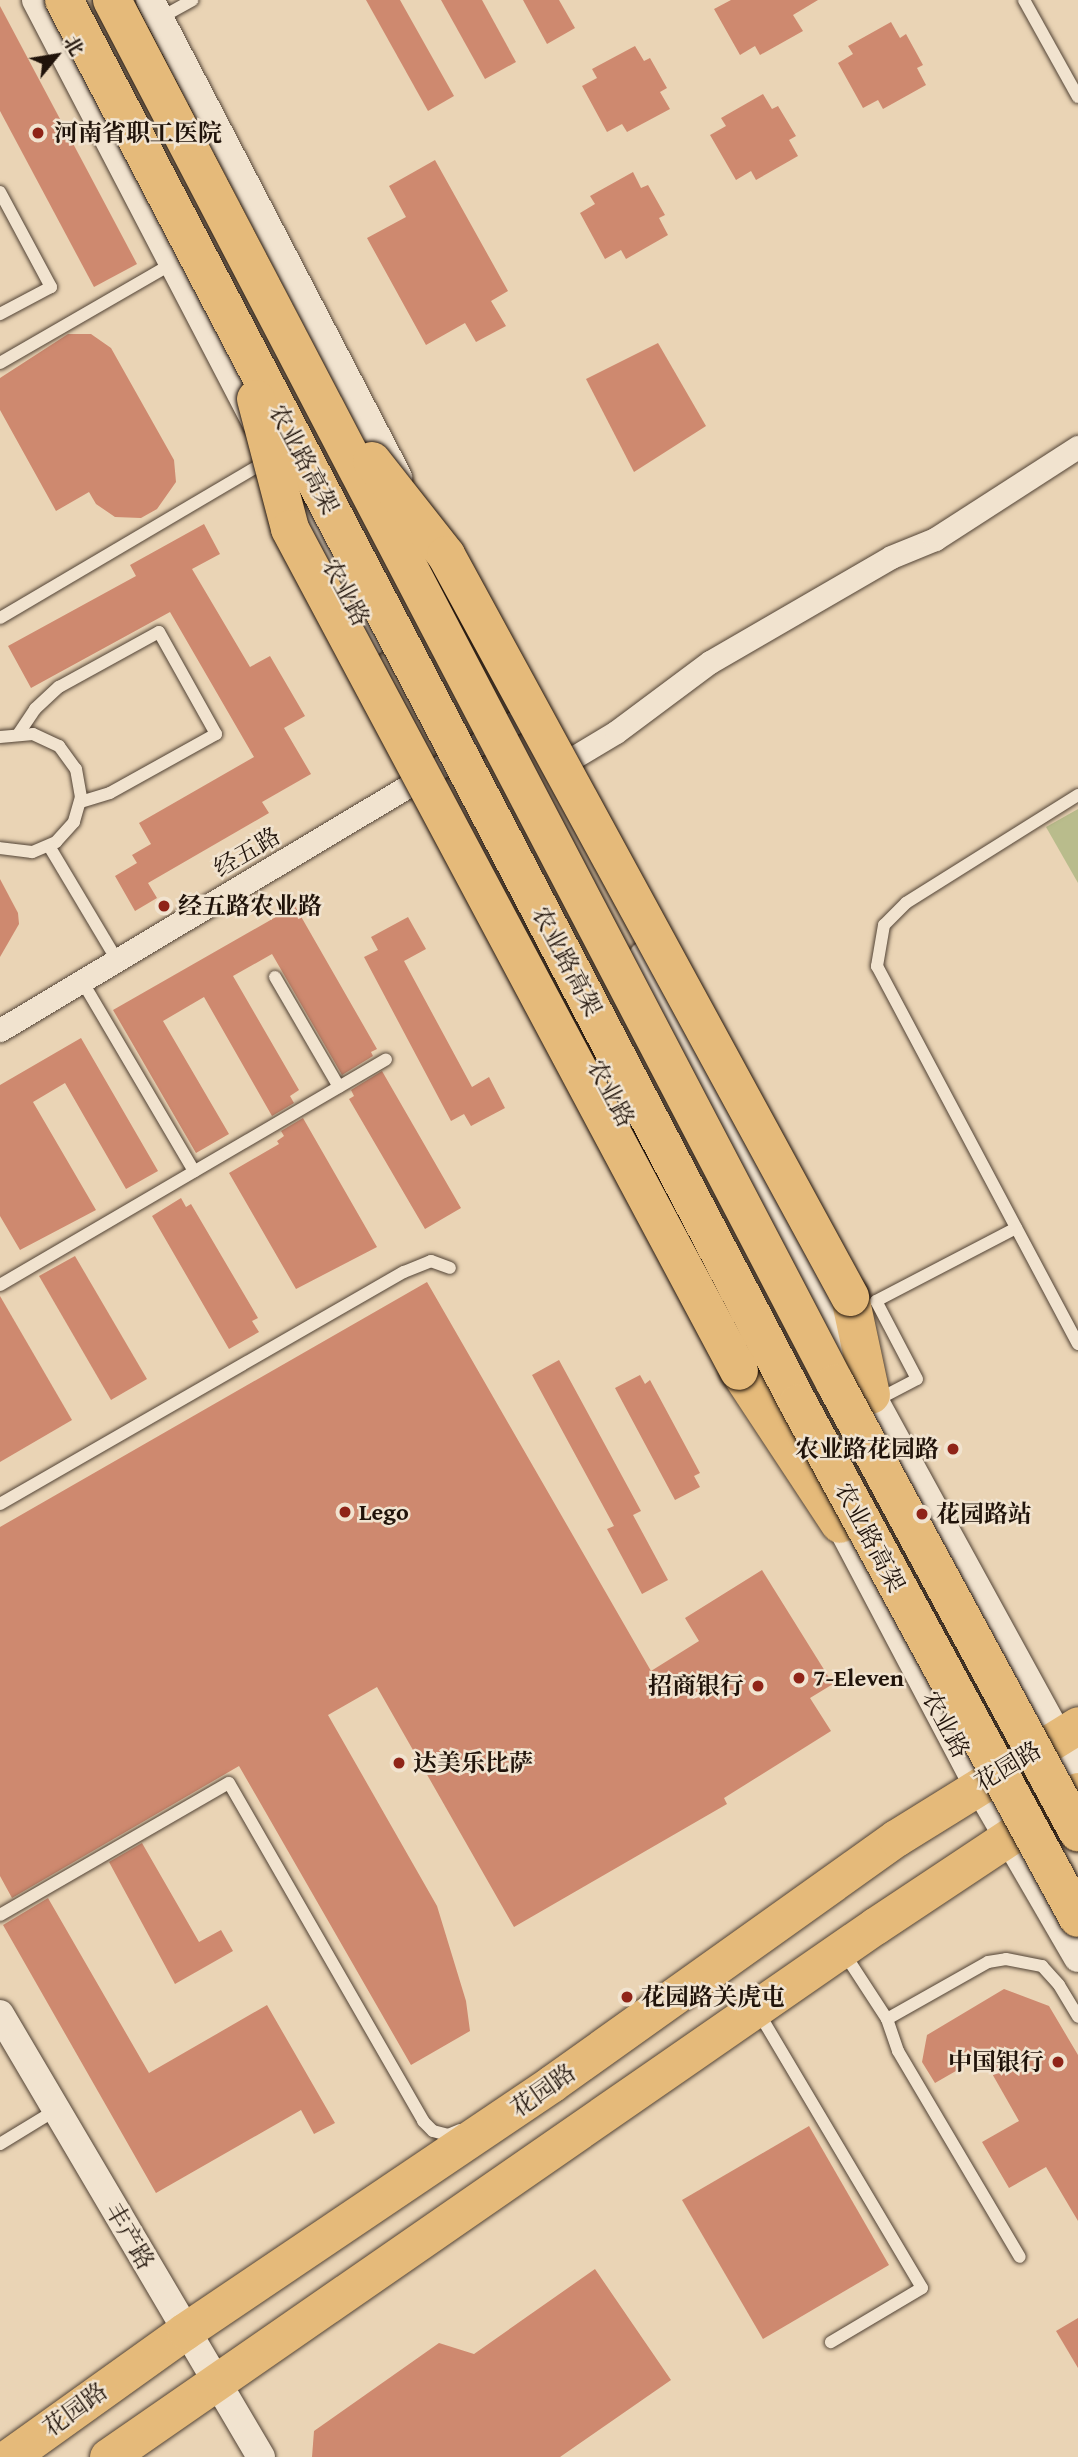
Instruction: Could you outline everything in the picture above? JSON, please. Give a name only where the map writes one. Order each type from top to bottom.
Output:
[{"type":"highway","name":"农业路高架","points":[[64,0],[804,1415],[1078,1918]]},
{"type":"highway","name":"农业路高架","points":[[111,0],[828,1371],[1078,1832]]},
{"type":"highway","points":[[238,333],[290,528],[739,1371],[840,1524]]},
{"type":"highway","points":[[314,386],[446,555],[849,1297],[873,1398]]},
{"type":"main road","name":"花园路","points":[[9,2457],[185,2331],[551,2084],[977,1784],[1068,1731]]},
{"type":"main road","points":[[124,2452],[216,2382],[842,1949],[1078,1791]]},
{"type":"street","name":"农业路","points":[[36,0],[274,457],[977,1784],[1078,1958]]},
{"type":"street","points":[[155,9],[873,1398],[1068,1731],[1078,1772]]},
{"type":"street","points":[[561,765],[616,732],[710,662],[891,557],[935,539],[1078,447]]},
{"type":"street","name":"经五路","points":[[0,1030],[522,718]]},
{"type":"street","name":"丰产路","points":[[0,2014],[261,2457]]},
{"type":"lane","points":[[155,9],[192,0]]},
{"type":"lane","points":[[1024,0],[1078,97]]},
{"type":"lane","points":[[0,192],[51,287],[0,314]]},
{"type":"lane","points":[[0,363],[173,264]]},
{"type":"lane","points":[[0,618],[274,457]]},
{"type":"lane","points":[[19,733],[35,709],[59,687],[159,632],[216,734],[110,793],[81,802]]},
{"type":"lane","points":[[0,737],[19,733],[47,738],[69,756],[81,783],[81,802],[74,822],[49,846],[19,853],[0,848]]},
{"type":"lane","points":[[1078,795],[923,890],[884,925],[878,944],[877,966],[1078,1344]]},
{"type":"lane","points":[[49,846],[117,960]]},
{"type":"lane","points":[[275,977],[339,1087]]},
{"type":"lane","points":[[82,981],[194,1171]]},
{"type":"lane","points":[[0,1285],[386,1059]]},
{"type":"lane","points":[[873,1398],[917,1379],[876,1301],[1016,1228]]},
{"type":"lane","points":[[0,1504],[404,1272],[431,1261],[450,1268]]},
{"type":"lane","points":[[0,1915],[229,1783],[423,2121],[433,2131],[448,2134],[462,2129],[542,2073],[551,2084]]},
{"type":"lane","points":[[842,1949],[887,2019],[898,2051],[1020,2257]]},
{"type":"lane","points":[[887,2019],[988,1962],[1006,1959],[1042,1966],[1059,1985],[1078,2017]]},
{"type":"lane","points":[[756,2010],[922,2288],[831,2342]]},
{"type":"lane","points":[[0,2144],[56,2110]]},
{"type":"green space","points":[[1078,809],[1078,883],[1046,827]]},
{"type":"building","points":[[366,0],[400,0],[454,96],[428,111]]},
{"type":"building","points":[[441,0],[482,0],[516,62],[485,79]]},
{"type":"building","points":[[523,0],[559,0],[575,28],[547,44]]},
{"type":"building","points":[[731,0],[818,0],[793,15],[803,31],[760,55],[755,46],[740,55],[714,9]]},
{"type":"building","points":[[0,6],[137,264],[94,287],[0,111]]},
{"type":"building","points":[[891,22],[900,38],[906,34],[923,65],[917,68],[926,85],[883,109],[878,100],[863,108],[838,63],[853,54],[848,46]]},
{"type":"building","points":[[635,46],[644,61],[650,58],[667,88],[660,92],[670,109],[627,132],[622,124],[607,132],[582,86],[597,78],[592,69]]},
{"type":"building","points":[[763,94],[772,109],[778,106],[796,136],[789,140],[798,156],[756,180],[751,171],[736,180],[710,135],[726,126],[721,118]]},
{"type":"building","points":[[435,160],[508,291],[491,301],[506,326],[476,342],[465,323],[426,345],[367,238],[406,217],[389,186]]},
{"type":"building","points":[[633,172],[641,188],[648,185],[665,215],[659,218],[668,235],[626,259],[621,250],[605,259],[580,213],[595,204],[590,196]]},
{"type":"building","points":[[68,334],[91,334],[111,348],[174,460],[176,482],[157,509],[141,518],[115,517],[96,504],[89,492],[56,511],[0,410],[0,378]]},
{"type":"building","points":[[658,343],[706,426],[634,472],[586,379]]},
{"type":"building","points":[[204,524],[220,554],[192,569],[250,667],[270,656],[305,716],[284,728],[311,774],[262,802],[269,813],[148,883],[157,898],[135,911],[115,876],[137,863],[132,855],[151,844],[139,823],[254,757],[170,612],[31,688],[8,646],[136,576],[130,565]]},
{"type":"building","points":[[0,879],[18,913],[19,924],[0,957]]},
{"type":"building","points":[[295,906],[377,1049],[371,1052],[373,1056],[342,1075],[272,954],[233,976],[299,1090],[290,1096],[294,1103],[272,1116],[204,997],[163,1021],[229,1134],[196,1153],[113,1010]]},
{"type":"building","points":[[408,917],[426,949],[404,961],[472,1087],[489,1077],[505,1108],[471,1126],[464,1114],[451,1121],[364,957],[378,950],[371,937]]},
{"type":"building","points":[[81,1038],[158,1171],[126,1189],[65,1083],[33,1102],[96,1210],[20,1250],[0,1216],[0,1085]]},
{"type":"building","points":[[382,1071],[461,1208],[425,1229],[349,1099],[354,1096],[351,1090]]},
{"type":"building","points":[[303,1118],[377,1247],[296,1289],[229,1173],[279,1144],[277,1141],[284,1136],[281,1131]]},
{"type":"building","points":[[181,1198],[186,1207],[191,1204],[258,1318],[252,1321],[259,1332],[229,1349],[152,1216]]},
{"type":"building","points":[[75,1256],[147,1379],[111,1400],[39,1276]]},
{"type":"building","points":[[427,1282],[651,1671],[699,1641],[685,1618],[762,1570],[833,1684],[810,1698],[831,1731],[724,1798],[727,1804],[514,1927],[377,1687],[328,1715],[437,1906],[466,2001],[470,2031],[411,2065],[239,1766],[12,1898],[0,1876],[0,1527]]},
{"type":"building","points":[[0,1296],[72,1420],[0,1462]]},
{"type":"building","points":[[559,1360],[641,1511],[633,1515],[668,1580],[642,1594],[607,1529],[614,1526],[532,1375]]},
{"type":"building","points":[[640,1375],[645,1384],[650,1380],[700,1473],[694,1476],[700,1487],[675,1500],[615,1388]]},
{"type":"building","points":[[142,1843],[199,1942],[221,1930],[233,1951],[175,1984],[109,1862]]},
{"type":"building","points":[[48,1898],[149,2073],[267,2005],[335,2123],[314,2134],[301,2110],[156,2193],[3,1925]]},
{"type":"building","points":[[1004,1989],[1049,2006],[1078,2055],[1078,2221],[1046,2167],[1009,2188],[982,2142],[1019,2121],[982,2056],[935,2083],[922,2062],[927,2035]]},
{"type":"building","points":[[809,2126],[889,2265],[763,2339],[682,2200]]},
{"type":"building","points":[[595,2269],[671,2380],[560,2457],[312,2457],[314,2431],[439,2343],[474,2354]]},
{"type":"building","points":[[1078,2318],[1078,2368],[1056,2331]]},
{"type":"place","name":"河南省职工医院","points":[[38,133]]},
{"type":"place","name":"经五路农业路","points":[[164,906]]},
{"type":"place","name":"农业路花园路","points":[[953,1449]]},
{"type":"place","name":"Lego","points":[[345,1512]]},
{"type":"place","name":"花园路站","points":[[922,1514]]},
{"type":"place","name":"7-Eleven","points":[[799,1678]]},
{"type":"place","name":"招商银行","points":[[758,1686]]},
{"type":"place","name":"达美乐比萨","points":[[399,1763]]},
{"type":"place","name":"花园路关虎屯","points":[[627,1997]]},
{"type":"place","name":"中国银行","points":[[1058,2062]]}]
